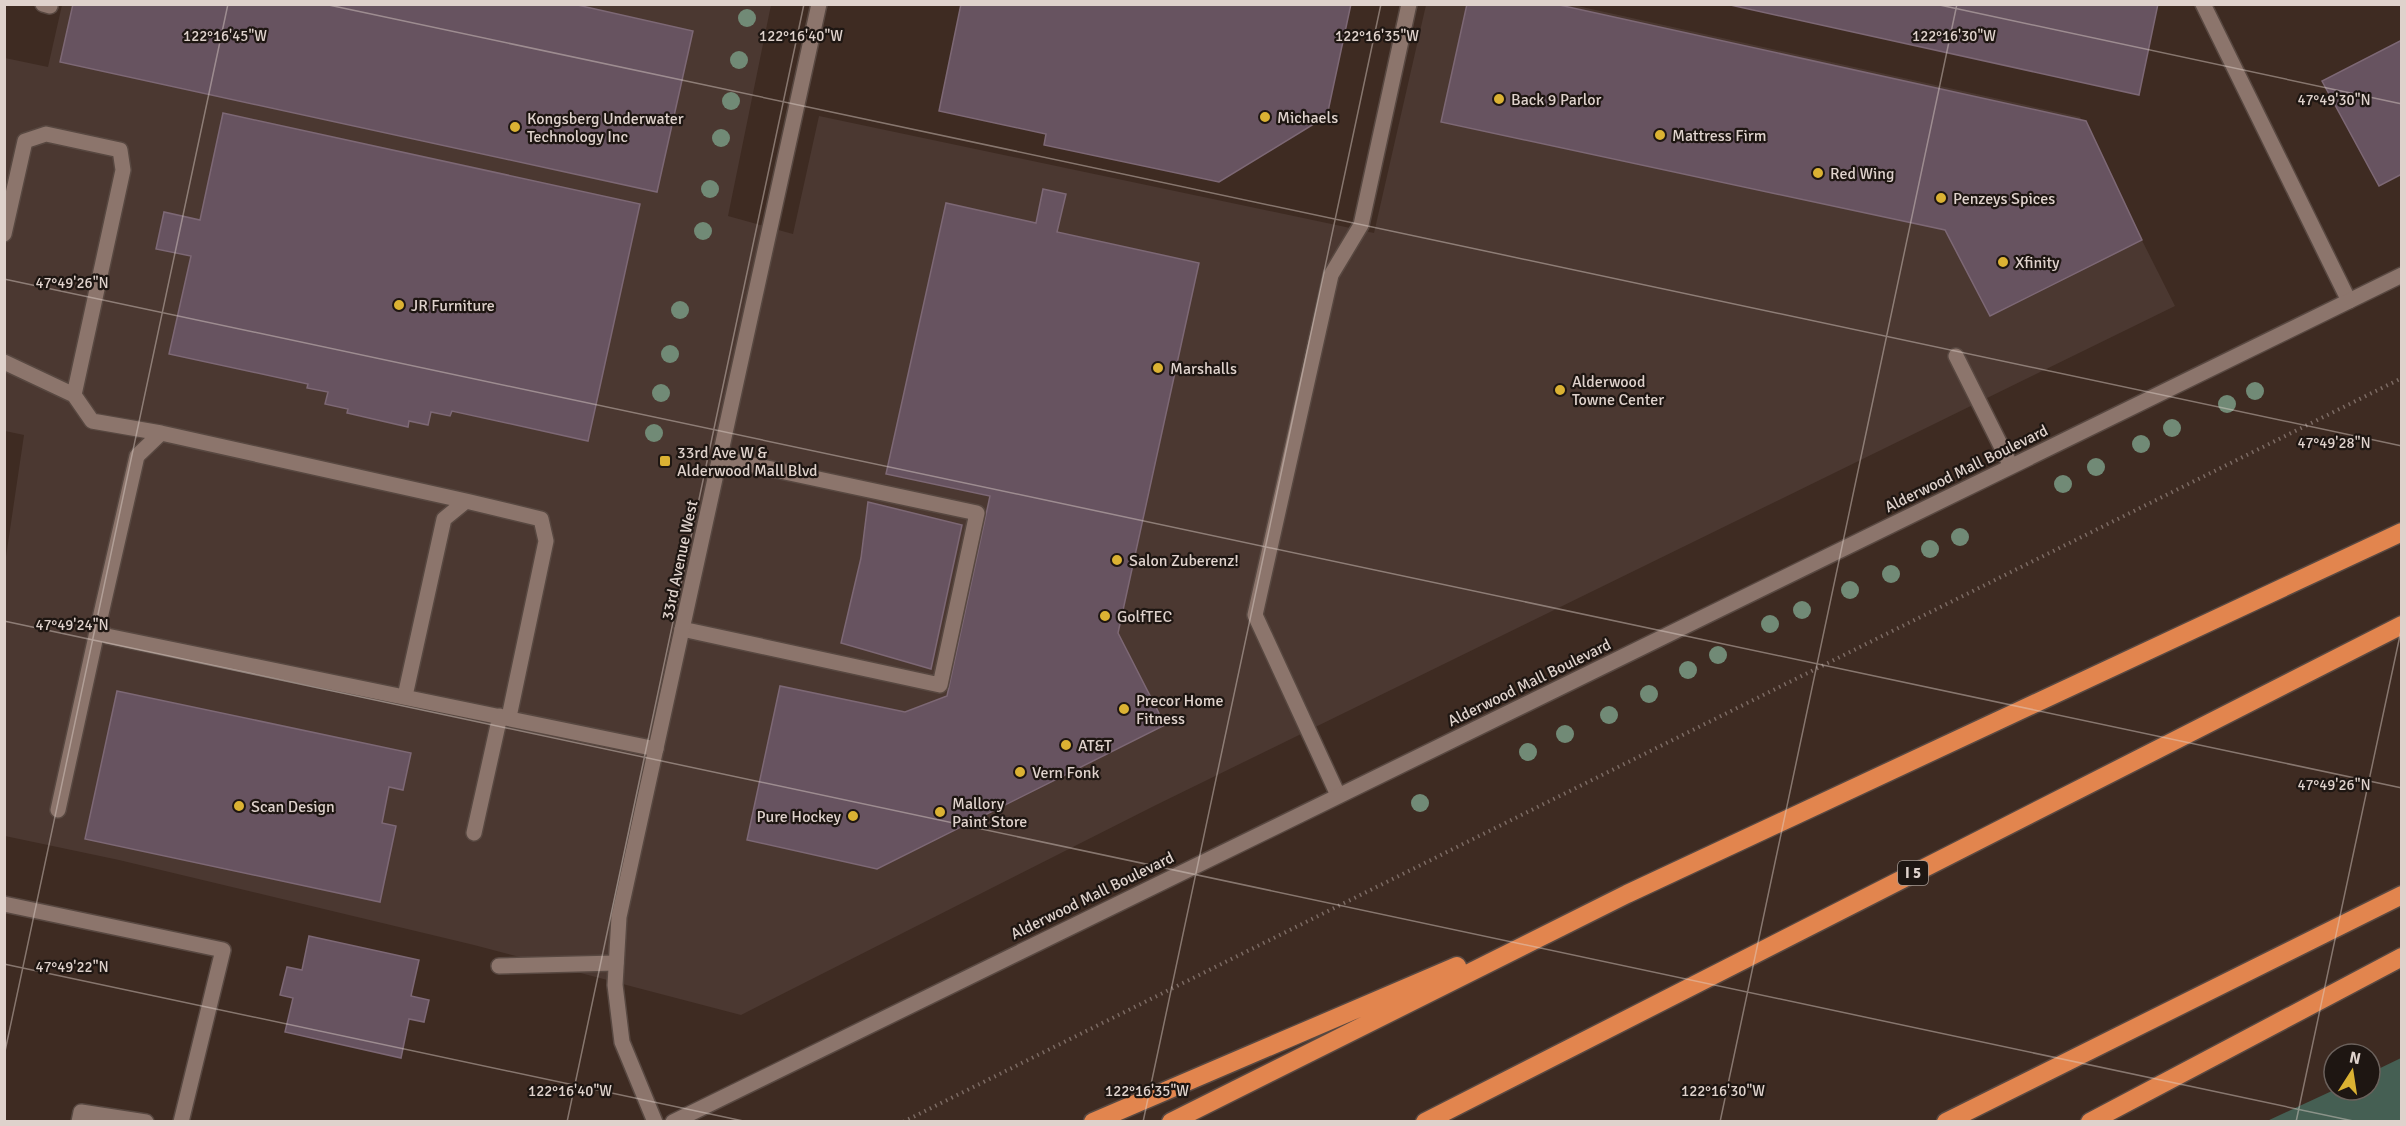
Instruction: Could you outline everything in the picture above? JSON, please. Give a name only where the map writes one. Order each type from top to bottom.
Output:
[{"type":"highway","points":[[1171,1122],[1627,894],[2402,532]]},
{"type":"highway","name":"I 5","points":[[1425,1122],[2402,625]]},
{"type":"highway","points":[[1093,1122],[1627,894]]},
{"type":"highway","points":[[1946,1122],[2402,895]]},
{"type":"highway","points":[[2090,1122],[2402,957]]},
{"type":"main road","name":"33rd Avenue West","points":[[655,1122],[622,1042],[615,985],[619,917],[819,4]]},
{"type":"main road","points":[[1338,795],[1255,615],[1331,275],[1361,225],[1409,4]]},
{"type":"main road","points":[[2203,4],[2349,301]]},
{"type":"main road","points":[[4,234],[25,141],[46,134],[120,150],[123,170],[74,395]]},
{"type":"main road","name":"Alderwood Mall Boulevard","points":[[673,1122],[2402,275]]},
{"type":"main road","points":[[1956,356],[2011,466]]},
{"type":"main road","points":[[4,362],[74,395],[92,421],[161,434],[541,519],[546,541],[505,716],[474,833]]},
{"type":"main road","points":[[58,810],[136,456],[161,434]]},
{"type":"main road","points":[[682,629],[940,685],[977,513],[720,458]]},
{"type":"main road","points":[[405,696],[444,519],[466,501]]},
{"type":"main road","points":[[98,627],[107,636],[505,716],[656,749]]},
{"type":"main road","points":[[4,904],[223,950],[181,1122]]},
{"type":"main road","points":[[499,966],[616,963]]},
{"type":"main road","points":[[79,1122],[81,1112],[146,1122]]},
{"type":"path","points":[[903,1122],[2402,378]]},
{"type":"shaded area","points":[[62,5],[771,5],[728,216],[793,234],[819,116],[1374,233],[1426,5],[1573,5],[2080,117],[2175,306],[1154,806],[741,1015],[474,945],[119,860],[5,836],[4,570],[24,435],[5,431],[5,58],[48,67]]},
{"type":"green space","points":[[2401,1058],[2401,1121],[2267,1121],[2322,1096],[2322,1102],[2382,1102],[2382,1067]]},
{"type":"building","name":"Kongsberg Underwater Technology Inc","points":[[73,4],[573,4],[693,31],[657,192],[60,62]]},
{"type":"building","points":[[961,4],[1351,4],[1327,116],[1219,182],[1044,145],[1046,134],[939,111]]},
{"type":"building","points":[[1467,4],[1555,4],[2086,121],[2142,240],[1990,316],[1945,230],[1441,122]]},
{"type":"building","points":[[1726,4],[2158,4],[2139,95]]},
{"type":"building","points":[[2402,40],[2402,174],[2379,186],[2322,81]]},
{"type":"building","name":"JR Furniture","points":[[223,113],[640,204],[588,441],[452,411],[450,416],[431,412],[428,425],[409,421],[408,427],[347,413],[348,409],[325,404],[328,392],[307,388],[308,384],[169,354],[191,256],[156,249],[164,212],[200,220]]},
{"type":"building","points":[[1043,189],[1066,194],[1057,232],[1199,263],[1118,633],[1165,725],[877,869],[747,840],[780,686],[905,712],[947,696],[990,496],[886,474],[946,203],[1036,223]]},
{"type":"building","points":[[868,502],[962,525],[931,669],[841,643],[861,558]]},
{"type":"building","name":"Scan Design","points":[[117,691],[411,753],[403,790],[389,787],[382,823],[396,826],[380,902],[85,839]]},
{"type":"building","points":[[309,936],[419,960],[411,996],[429,1000],[424,1022],[409,1019],[401,1058],[285,1032],[293,998],[280,995],[287,967],[302,970]]},
{"type":"place","name":"Back 9 Parlor","points":[[1499,99]]},
{"type":"place","name":"Michaels","points":[[1265,117]]},
{"type":"place","name":"Kongsberg Underwater Technology Inc","points":[[515,127]]},
{"type":"place","name":"Mattress Firm","points":[[1660,135]]},
{"type":"place","name":"Red Wing","points":[[1818,173]]},
{"type":"place","name":"Penzeys Spices","points":[[1941,198]]},
{"type":"place","name":"Xfinity","points":[[2003,262]]},
{"type":"place","name":"JR Furniture","points":[[399,305]]},
{"type":"place","name":"Marshalls","points":[[1158,368]]},
{"type":"place","name":"Alderwood Towne Center","points":[[1560,390]]},
{"type":"place","name":"33rd Ave W & Alderwood Mall Blvd","points":[[665,461]]},
{"type":"place","name":"Salon Zuberenz!","points":[[1117,560]]},
{"type":"place","name":"GolfTEC","points":[[1105,616]]},
{"type":"place","name":"Precor Home Fitness","points":[[1124,709]]},
{"type":"place","name":"AT&T","points":[[1066,745]]},
{"type":"place","name":"Vern Fonk","points":[[1020,772]]},
{"type":"place","name":"Scan Design","points":[[239,806]]},
{"type":"place","name":"Mallory Paint Store","points":[[940,812]]},
{"type":"place","name":"Pure Hockey","points":[[853,816]]}]
